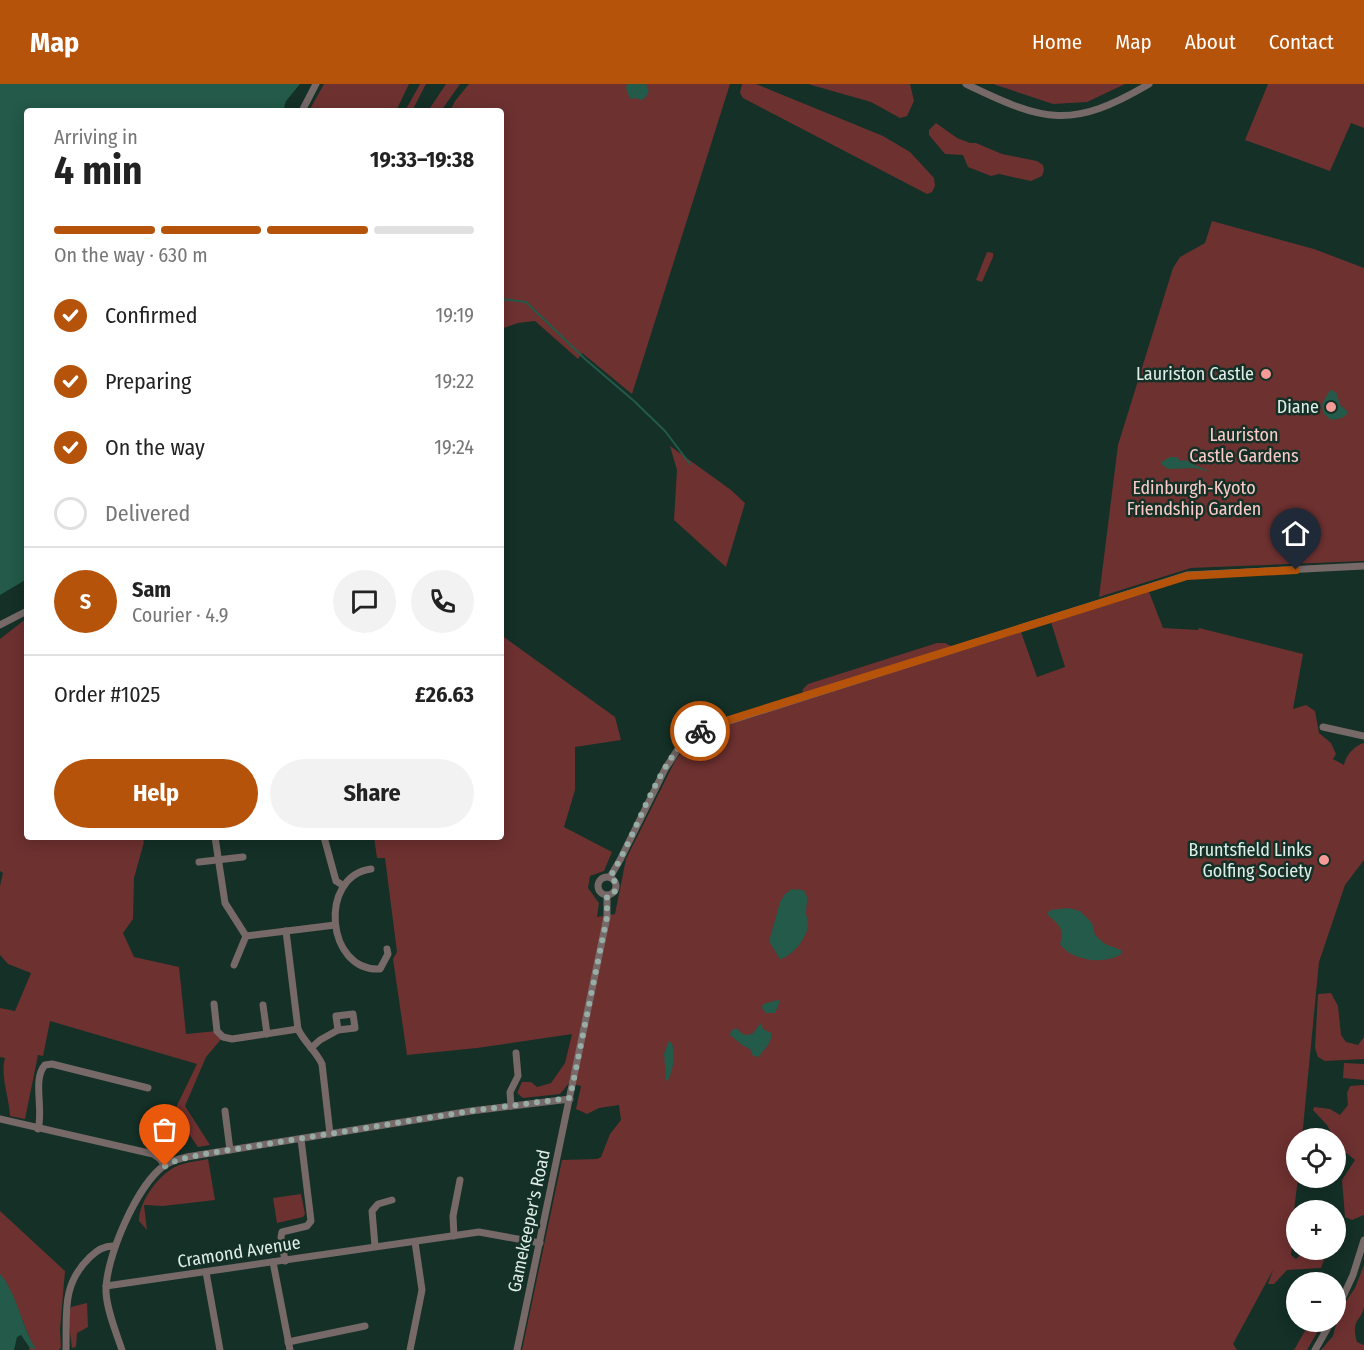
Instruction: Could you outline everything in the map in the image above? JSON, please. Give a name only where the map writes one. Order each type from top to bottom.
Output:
[{"type":"street","points":[[304,108],[316,84]]},
{"type":"street","points":[[966,84],[1018,108],[1057,116],[1081,114],[1104,108],[1149,84]]},
{"type":"street","points":[[610,877],[614,880],[616,888],[614,893],[607,896],[600,892],[597,885],[601,879],[610,877],[620,860],[665,769],[682,743],[691,736],[719,723],[1187,576],[1364,566]]},
{"type":"street","points":[[0,624],[24,612]]},
{"type":"street","points":[[1323,727],[1333,733],[1364,736]]},
{"type":"street","points":[[215,840],[225,903],[246,936]]},
{"type":"street","points":[[325,840],[336,881],[344,886]]},
{"type":"street","points":[[199,862],[243,857]]},
{"type":"street","points":[[371,869],[358,873],[344,886],[337,902],[335,925],[339,942],[350,957],[367,968],[380,969],[388,954],[387,948]]},
{"type":"street","name":"Gamekeeper's Road","points":[[517,1350],[607,917],[607,896]]},
{"type":"street","points":[[246,936],[335,925]]},
{"type":"street","points":[[286,932],[298,1029],[322,1064],[330,1134]]},
{"type":"street","points":[[234,965],[246,936]]},
{"type":"street","points":[[214,1004],[216,1031],[223,1037],[232,1039],[298,1029]]},
{"type":"street","points":[[263,1005],[267,1035]]},
{"type":"street","points":[[311,1048],[338,1030]]},
{"type":"street","points":[[511,1106],[510,1092],[518,1076],[516,1053]]},
{"type":"street","points":[[38,1129],[41,1119],[39,1076],[45,1065],[52,1064],[148,1088]]},
{"type":"street","points":[[122,1350],[108,1303],[106,1286],[109,1264],[115,1246],[148,1181],[165,1166],[186,1157],[570,1098]]},
{"type":"street","points":[[225,1111],[230,1150]]},
{"type":"street","points":[[0,1119],[153,1154],[165,1166]]},
{"type":"street","points":[[285,1261],[282,1232],[307,1226],[311,1221],[301,1139]]},
{"type":"street","points":[[454,1236],[453,1216],[460,1180]]},
{"type":"street","points":[[375,1246],[372,1211],[378,1204],[392,1200]]},
{"type":"street","name":"Cramond Avenue","points":[[106,1286],[375,1246],[488,1232],[540,1243]]},
{"type":"street","points":[[1346,1290],[1364,1240]]},
{"type":"street","points":[[410,1350],[422,1290],[415,1242]]},
{"type":"street","points":[[66,1350],[68,1293],[71,1282],[81,1266],[95,1253],[103,1247],[115,1246]]},
{"type":"street","points":[[273,1262],[289,1346],[365,1326]]},
{"type":"street","points":[[206,1272],[220,1350]]},
{"type":"street","points":[[1315,1350],[1325,1332]]},
{"type":"green space","points":[[324,84],[409,84],[397,108],[311,108]]},
{"type":"green space","points":[[420,84],[426,84],[414,108],[407,108]]},
{"type":"green space","points":[[446,84],[460,84],[443,108],[430,108]]},
{"type":"green space","points":[[469,84],[730,84],[632,394],[582,353],[578,359],[535,321],[504,328],[504,108],[452,108]]},
{"type":"green space","points":[[742,84],[756,84],[883,136],[910,152],[934,178],[935,186],[932,192],[927,194],[743,98],[740,93]]},
{"type":"green space","points":[[808,84],[910,84],[914,101],[907,116],[900,118],[871,102]]},
{"type":"green space","points":[[993,84],[1125,84],[1087,102],[1053,104]]},
{"type":"green space","points":[[1268,84],[1364,84],[1364,128],[1351,123],[1330,171],[1245,140]]},
{"type":"green space","points":[[936,123],[957,138],[970,143],[976,143],[1002,154],[1037,161],[1043,165],[1042,176],[1031,181],[999,174],[991,176],[968,167],[963,155],[945,154],[929,135],[929,130]]},
{"type":"green space","name":"Lauriston Castle Gardens","points":[[1212,221],[1314,249],[1364,268],[1364,561],[1191,568],[1099,597],[1118,445],[1173,268],[1180,257],[1205,243]]},
{"type":"green space","points":[[987,252],[993,253],[993,257],[982,282],[976,280]]},
{"type":"green space","points":[[670,446],[731,490],[745,503],[726,567],[674,520],[677,470]]},
{"type":"green space","points":[[1149,592],[1163,628],[1198,630],[1199,628],[1303,654],[1293,709],[1306,705],[1315,711],[1319,733],[1331,743],[1336,754],[1333,759],[1344,765],[1351,752],[1364,743],[1364,860],[1345,885],[1319,962],[1303,1128],[1286,1128],[1286,1188],[1297,1188],[1295,1200],[1286,1200],[1286,1260],[1324,1260],[1321,1268],[1287,1270],[1274,1284],[1268,1284],[1273,1270],[1233,1344],[1237,1350],[522,1350],[562,1160],[601,1157],[610,1134],[621,1120],[619,1105],[599,1108],[587,1114],[576,1109],[581,1086],[569,1083],[560,1094],[523,1098],[517,1093],[522,1082],[531,1082],[537,1087],[551,1083],[565,1063],[572,1034],[477,1048],[407,1055],[393,959],[397,952],[385,858],[377,858],[374,840],[504,840],[504,637],[615,717],[621,740],[575,747],[575,790],[564,827],[612,852],[604,871],[590,876],[588,888],[599,903],[597,917],[615,914],[626,859],[675,761],[691,740],[715,728],[801,699],[803,689],[808,684],[937,643],[945,643],[961,651],[1021,632],[1037,677],[1065,667],[1051,622]]},
{"type":"green space","points":[[24,620],[24,840],[143,840],[134,878],[133,919],[123,933],[134,957],[179,967],[186,1034],[217,1031],[223,1037],[206,1057],[185,1106],[210,1145],[198,1147],[189,1134],[169,1122],[197,1064],[50,1021],[43,1056],[38,1055],[25,1119],[10,1116],[4,1079],[5,1058],[0,1057],[0,1008],[15,1011],[31,973],[8,964],[0,955],[0,886],[3,873],[0,871],[0,639]]},
{"type":"green space","points":[[1331,993],[1338,1006],[1341,1035],[1346,1042],[1358,1045],[1364,1037],[1364,1059],[1325,1061],[1318,1057],[1315,1048],[1318,994]]},
{"type":"green space","points":[[1344,1063],[1364,1064],[1364,1080],[1343,1078]]},
{"type":"green space","points":[[1364,1085],[1364,1215],[1352,1220],[1346,1217],[1346,1200],[1344,1200],[1343,1188],[1346,1188],[1346,1174],[1355,1160],[1346,1153],[1346,1128],[1329,1128],[1313,1110],[1314,1107],[1330,1109],[1340,1115],[1348,1105],[1347,1093],[1350,1086]]},
{"type":"green space","points":[[208,1159],[215,1200],[163,1206],[144,1205],[147,1230],[139,1221],[142,1205],[162,1176],[175,1167]]},
{"type":"green space","points":[[301,1194],[305,1214],[303,1217],[277,1223],[273,1198]]},
{"type":"green space","points":[[0,1211],[65,1271],[59,1350],[29,1350],[30,1339],[0,1274]]},
{"type":"green space","points":[[1364,1265],[1364,1305],[1356,1324],[1355,1334],[1357,1342],[1364,1345],[1364,1350],[1321,1350],[1334,1332],[1346,1332],[1346,1301],[1355,1288]]},
{"type":"green space","points":[[87,1303],[88,1327],[77,1333],[76,1347],[72,1348],[68,1318],[71,1307]]},
{"type":"green space","points":[[1304,1332],[1317,1332],[1307,1350],[1294,1350]]},
{"type":"shaded area","points":[[0,84],[300,84],[286,101],[284,108],[24,108],[24,581],[0,595]]},
{"type":"shaded area","points":[[627,84],[646,84],[649,91],[642,100],[630,99]]},
{"type":"shaded area","points":[[1330,390],[1336,392],[1340,405],[1347,411],[1342,418],[1331,420],[1323,413],[1322,404]]},
{"type":"shaded area","points":[[1170,457],[1177,457],[1180,461],[1185,460],[1210,472],[1194,468],[1168,469],[1161,462]]},
{"type":"shaded area","points":[[792,889],[803,890],[806,895],[808,928],[803,940],[794,950],[780,959],[770,943],[770,938],[780,902]]},
{"type":"shaded area","points":[[1068,908],[1080,911],[1092,923],[1095,935],[1105,944],[1121,950],[1121,954],[1106,959],[1089,960],[1065,950],[1060,944],[1062,934],[1060,927],[1047,914],[1050,910]]},
{"type":"shaded area","points":[[780,1001],[775,1013],[766,1013],[762,1008],[763,1004]]},
{"type":"shaded area","points":[[761,1023],[763,1029],[771,1033],[771,1037],[759,1057],[753,1056],[750,1049],[730,1035],[731,1031],[736,1028],[744,1035],[752,1034]]},
{"type":"shaded area","points":[[669,1041],[672,1043],[673,1062],[666,1081],[664,1053]]},
{"type":"shaded area","points":[[0,1274],[11,1291],[36,1349],[30,1348],[21,1335],[17,1337],[14,1350],[0,1350]]},
{"type":"waterway","points":[[504,299],[526,302],[665,431],[690,464]]},
{"type":"way so far","points":[[165,1166],[177,1160],[205,1154],[471,1111],[570,1098],[607,917],[607,896],[614,893],[616,888],[614,880],[610,877],[665,769],[682,743],[700,731]]},
{"type":"place","name":"Lauriston Castle","points":[[1266,374]]},
{"type":"place","name":"Diane","points":[[1331,407]]},
{"type":"place","name":"Bruntsfield Links Golfing Society","points":[[1324,860]]},
{"type":"route","points":[[700,731],[719,723],[1187,576],[1296,570]]},
{"type":"park label","name":"Edinburgh-Kyoto Friendship Garden","points":[[1194,498]]}]
